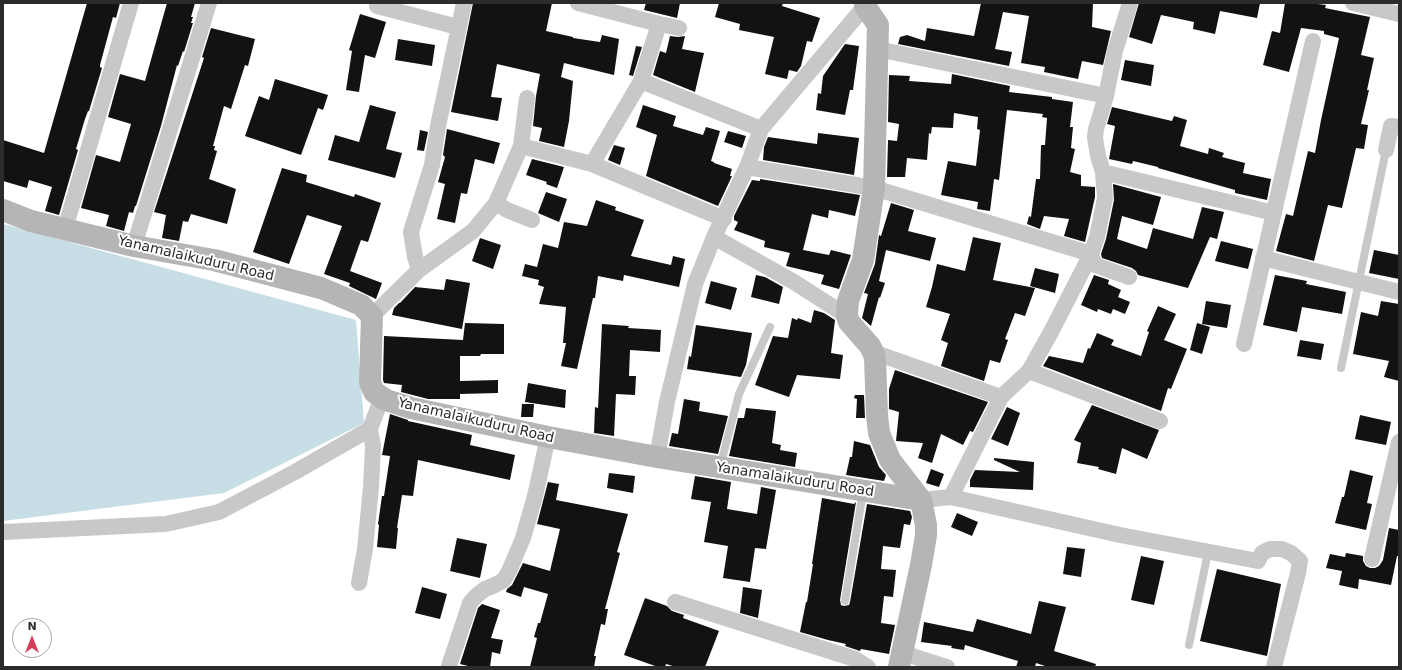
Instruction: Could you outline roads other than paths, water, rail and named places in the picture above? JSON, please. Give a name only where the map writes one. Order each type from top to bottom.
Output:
[{"type":"street","points":[[65,229],[131,3]]},
{"type":"street","points":[[134,246],[209,3]]},
{"type":"street","points":[[419,270],[411,232],[432,165],[438,126],[464,3]]},
{"type":"street","points":[[578,3],[679,28]]},
{"type":"street","points":[[951,497],[1001,397],[1028,371],[1051,332],[1091,254],[1097,237],[1105,198],[1103,172],[1098,156],[1095,138],[1098,119],[1106,96],[1115,51],[1130,3]]},
{"type":"street","points":[[1363,4],[1399,14]]},
{"type":"street","points":[[657,457],[667,402],[695,284],[714,237],[724,219],[747,167],[761,129],[866,5],[878,26],[874,188],[863,260],[848,301],[847,316],[849,322],[870,346],[875,358],[876,415],[879,433],[890,460],[921,500],[925,520],[926,535],[921,565],[901,660],[947,667]]},
{"type":"street","points":[[377,6],[458,27]]},
{"type":"street","points":[[592,164],[641,81],[659,24]]},
{"type":"street","points":[[1244,344],[1313,41]]},
{"type":"street","points":[[878,48],[1106,96]]},
{"type":"street","points":[[641,81],[761,129]]},
{"type":"street","points":[[372,316],[419,270],[473,231],[496,203],[521,146],[527,98]]},
{"type":"street","points":[[1386,150],[1391,126],[1399,127]]},
{"type":"street","points":[[521,146],[592,164],[724,219]]},
{"type":"street","points":[[747,167],[874,188],[1091,254]]},
{"type":"street","points":[[1103,172],[1274,213]]},
{"type":"street","points":[[496,203],[506,210],[532,220]]},
{"type":"street","name":"Yanamalaikuduru Road","points":[[3,210],[31,221],[134,246],[214,260],[321,288],[361,305],[372,316],[370,382],[374,392],[386,400],[411,408],[548,437],[657,457],[921,500]]},
{"type":"street","points":[[714,237],[794,282],[847,316]]},
{"type":"street","points":[[1091,254],[1095,265],[1129,277]]},
{"type":"street","points":[[1263,258],[1399,292]]},
{"type":"street","points":[[873,352],[1001,397]]},
{"type":"street","points":[[1028,371],[1160,421]]},
{"type":"street","points":[[359,583],[365,549],[371,487],[373,446],[370,429],[382,397]]},
{"type":"street","points":[[3,532],[166,524],[219,512],[295,472],[370,429]]},
{"type":"street","points":[[449,666],[470,603],[485,589],[504,580],[510,569],[523,538],[535,496],[548,437]]},
{"type":"street","points":[[1372,559],[1399,442]]},
{"type":"street","points":[[921,500],[951,497],[1120,535],[1258,561],[1262,554],[1270,549],[1282,549],[1291,552],[1300,561],[1274,667]]},
{"type":"street","points":[[675,602],[855,659],[868,667]]},
{"type":"lane","points":[[1341,368],[1360,282],[1386,150]]},
{"type":"lane","points":[[720,468],[739,394],[770,327]]},
{"type":"lane","points":[[845,601],[863,491]]},
{"type":"lane","points":[[1189,645],[1208,552]]},
{"type":"water","points":[[3,224],[356,320],[364,423],[224,493],[3,521]]}]
